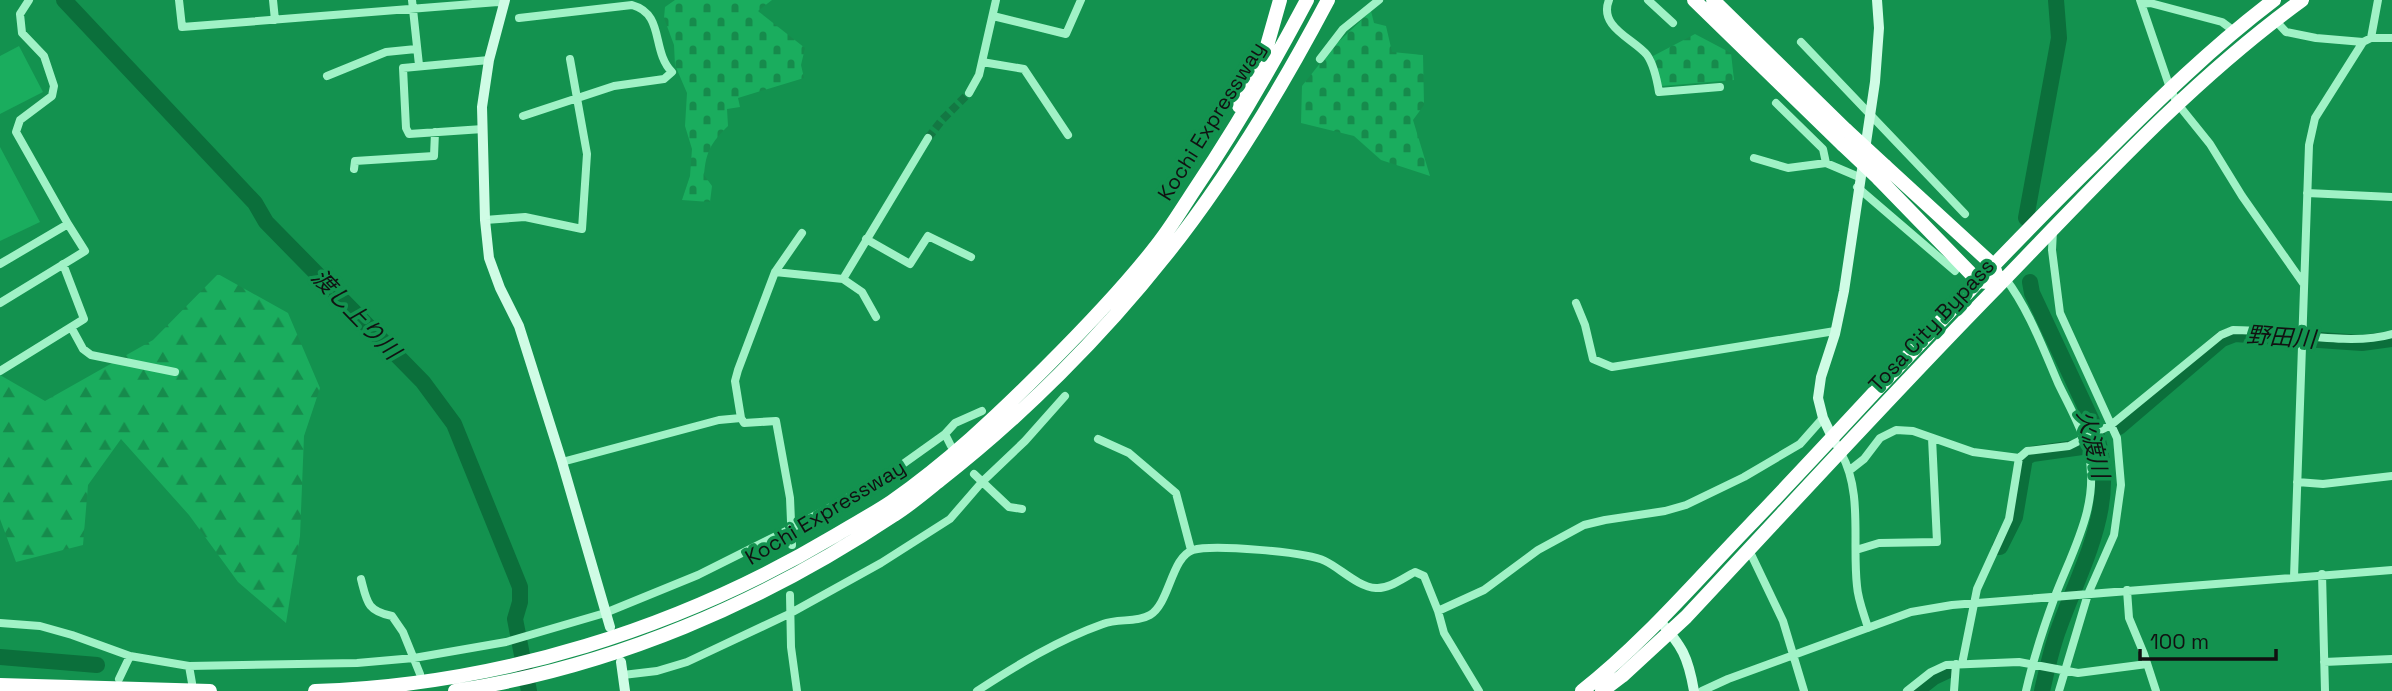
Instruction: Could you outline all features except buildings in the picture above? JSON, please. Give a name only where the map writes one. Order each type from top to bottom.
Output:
[{"type":"highway","points":[[1155,249],[1239,106],[1265,53],[1280,0]]},
{"type":"highway","name":"Kochi Expressway","points":[[315,691],[434,681],[500,669],[655,623],[731,592],[796,559],[890,502],[967,443],[1025,388],[1072,341],[1155,249],[1262,84],[1307,0]]},
{"type":"highway","name":"Kochi Expressway","points":[[455,691],[549,674],[661,637],[737,604],[802,571],[895,514],[974,453],[1081,351],[1166,255],[1224,175],[1277,93],[1328,0]]},
{"type":"highway","points":[[1694,0],[1882,173],[2006,277]]},
{"type":"highway","points":[[1713,0],[1844,137]]},
{"type":"highway","name":"Tosa City Bypass","points":[[1582,691],[1603,675],[1659,620],[1833,439],[2045,211],[2170,88],[2234,31],[2274,0]]},
{"type":"highway","name":"Tosa City Bypass","points":[[1602,691],[1670,632],[2051,229],[2177,103],[2224,60],[2302,0]]},
{"type":"highway","points":[[1882,173],[1978,281],[2006,277]]},
{"type":"highway","points":[[0,685],[210,691]]},
{"type":"highway","points":[[27,686],[92,691]]},
{"type":"street","points":[[0,303],[85,251],[16,132],[20,120],[52,96],[54,86],[44,56],[22,33],[20,14],[29,0]]},
{"type":"street","points":[[179,0],[182,27],[275,20],[412,4],[505,2],[489,60],[482,107],[485,220],[489,258],[519,326],[610,627]]},
{"type":"street","points":[[273,0],[275,20]]},
{"type":"street","points":[[590,0],[591,10]]},
{"type":"street","points":[[969,93],[979,75],[996,0]]},
{"type":"street","points":[[993,16],[1066,34],[1081,0]]},
{"type":"street","points":[[1320,59],[1343,29],[1379,0]]},
{"type":"street","points":[[1609,0],[1607,5],[1612,26],[1647,55],[1657,77],[1658,92],[1720,87]]},
{"type":"street","points":[[1648,0],[1673,23]]},
{"type":"street","points":[[1868,628],[1857,587],[1850,470],[1823,418],[1818,398],[1844,291],[1870,112],[1879,28],[1877,0]]},
{"type":"street","points":[[2294,577],[2309,145],[2315,118],[2367,40],[2376,20],[2378,0]]},
{"type":"street","points":[[2234,31],[2222,22],[2141,2],[2177,103],[2210,144],[2242,196],[2304,284]]},
{"type":"street","points":[[412,4],[419,65]]},
{"type":"street","points":[[519,18],[632,5],[648,13],[654,21],[661,56],[672,72],[664,79],[614,86],[523,116]]},
{"type":"street","points":[[2275,20],[2286,32],[2316,38],[2392,38]]},
{"type":"street","points":[[1801,42],[1965,214]]},
{"type":"street","points":[[327,76],[386,52],[416,49]]},
{"type":"street","points":[[485,220],[525,217],[582,229],[587,154],[570,59]]},
{"type":"street","points":[[483,129],[409,134],[406,128],[403,68],[489,60]]},
{"type":"street","points":[[982,62],[1024,69],[1068,135]]},
{"type":"street","points":[[1776,103],[1823,149],[1826,163]]},
{"type":"street","points":[[354,169],[355,161],[434,156],[435,132]]},
{"type":"street","points":[[843,279],[928,138]]},
{"type":"street","points":[[1754,158],[1788,168],[1826,163],[1858,182],[1955,271]]},
{"type":"street","points":[[2307,193],[2392,197]]},
{"type":"street","points":[[0,264],[68,224]]},
{"type":"street","points":[[2051,229],[2060,313],[2109,426],[2117,438],[2121,485],[2114,535],[2085,594],[2060,671],[2059,691]]},
{"type":"street","points":[[792,545],[790,498],[776,421],[744,423],[735,381],[775,272],[802,233]]},
{"type":"street","points":[[866,239],[910,264],[928,236],[971,257]]},
{"type":"street","points":[[0,371],[84,320],[64,264]]},
{"type":"street","points":[[775,272],[843,279],[862,292],[876,317]]},
{"type":"street","points":[[2006,277],[2085,438],[2092,484],[2084,528],[2056,597],[2026,691]]},
{"type":"street","points":[[1576,303],[1585,325],[1593,359],[1612,367],[1835,331]]},
{"type":"street","points":[[71,327],[83,349],[90,355],[103,360],[174,372]]},
{"type":"street","points":[[1954,691],[1977,589],[2009,519],[2020,458],[2027,451],[2069,446],[2109,426],[2221,335],[2233,330],[2304,339],[2357,342],[2392,334]]},
{"type":"street","points":[[623,675],[657,671],[687,662],[789,614],[881,563],[950,519],[1065,396]]},
{"type":"street","points":[[0,623],[40,626],[130,656],[189,666],[357,663],[414,658],[506,642],[605,613],[698,575],[881,479],[945,434],[955,423],[982,411]]},
{"type":"street","points":[[562,462],[687,427],[741,418]]},
{"type":"street","points":[[1438,611],[1484,590],[1538,550],[1584,525],[1686,505],[1744,477],[1800,444],[1823,418]]},
{"type":"street","points":[[1850,470],[1864,460],[1880,438],[1896,430],[1913,431],[1973,452],[2020,458]]},
{"type":"street","points":[[945,434],[951,446]]},
{"type":"street","points":[[1856,550],[1879,542],[1937,542],[1933,438]]},
{"type":"street","points":[[1098,439],[1129,453],[1176,493],[1191,550]]},
{"type":"street","points":[[974,474],[1009,506],[1022,509]]},
{"type":"street","points":[[2297,482],[2323,484],[2392,476]]},
{"type":"street","points":[[977,691],[1036,653],[1101,624],[1151,614],[1158,607],[1181,560],[1191,550],[1272,551],[1321,559],[1375,588],[1386,587],[1415,572],[1424,576],[1444,633],[1479,691]]},
{"type":"street","points":[[1749,550],[1783,621],[1804,691]]},
{"type":"street","points":[[1702,691],[1911,612],[1974,603],[2392,570]]},
{"type":"street","points":[[2322,574],[2325,691]]},
{"type":"street","points":[[361,579],[367,603],[377,613],[392,616],[403,632],[420,674]]},
{"type":"street","points":[[2127,590],[2129,618],[2156,691]]},
{"type":"street","points":[[790,595],[791,647],[797,691]]},
{"type":"street","points":[[1659,620],[1681,646],[1690,667],[1694,691]]},
{"type":"street","points":[[119,679],[130,656]]},
{"type":"street","points":[[2325,662],[2392,659]]},
{"type":"street","points":[[621,662],[625,691]]},
{"type":"street","points":[[1907,691],[1931,672],[1946,665],[2034,664],[2078,673],[2147,664]]},
{"type":"street","points":[[189,666],[192,683]]},
{"type":"green space","points":[[675,0],[772,0],[758,11],[805,48],[801,65],[804,78],[738,98],[740,107],[727,109],[728,126],[713,143],[706,160],[704,175],[712,186],[710,202],[682,200],[690,176],[692,149],[685,126],[687,93],[675,65],[674,45],[664,18],[665,7]]},
{"type":"green space","points":[[1371,11],[1374,23],[1386,26],[1392,52],[1423,55],[1424,105],[1413,120],[1430,176],[1381,160],[1354,136],[1301,123],[1302,86],[1333,47]]},
{"type":"green space","points":[[1695,34],[1731,53],[1734,80],[1662,86],[1653,56]]},
{"type":"green space","points":[[19,46],[43,92],[0,114],[0,56]]},
{"type":"green space","points":[[0,147],[40,222],[0,241]]},
{"type":"green space","points":[[218,274],[288,313],[320,388],[304,436],[300,536],[286,623],[238,582],[189,515],[121,439],[88,485],[83,545],[16,562],[0,519],[0,375],[45,401],[153,340]]},
{"type":"waterway","name":"渡し上り川","points":[[64,0],[255,203],[266,222],[423,382],[454,424],[520,587],[520,602],[515,619],[529,691]]},
{"type":"waterway","name":"火渡川","points":[[2026,218],[2059,38],[2056,0]]},
{"type":"waterway","name":"火渡川","points":[[2030,282],[2032,293],[2092,421],[2100,449],[2103,476],[2097,527],[2056,636],[2042,691]]},
{"type":"waterway","name":"野田川","points":[[2119,427],[2222,339],[2235,334],[2362,343],[2392,339]]},
{"type":"waterway","name":"野田川","points":[[2000,547],[2015,517],[2025,458],[2032,454],[2082,447]]},
{"type":"waterway","points":[[0,657],[97,665]]},
{"type":"waterway","name":"野田川","points":[[1916,691],[1934,677],[1951,669]]},
{"type":"tunnel","points":[[928,138],[969,93]]}]
